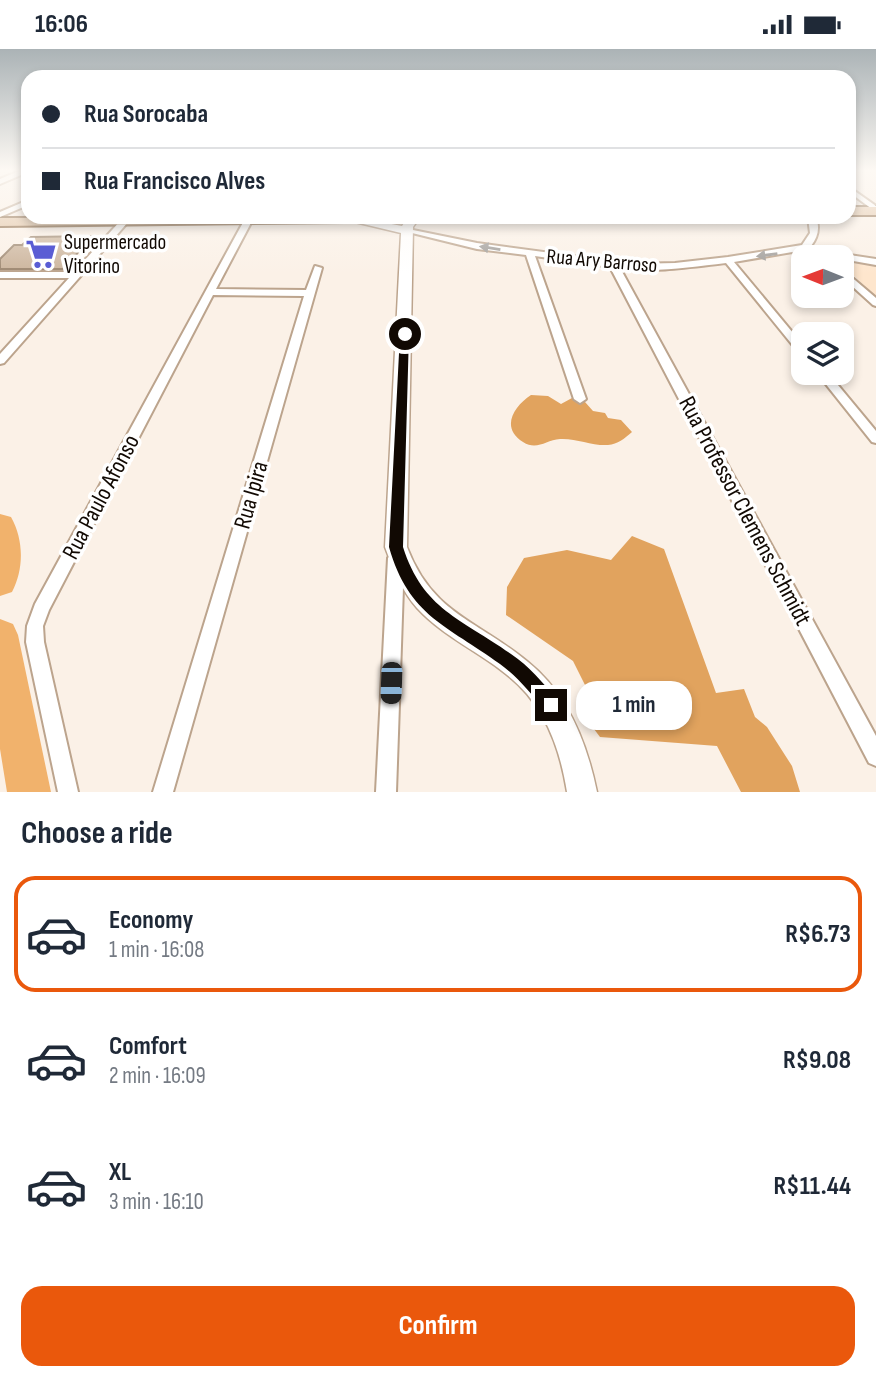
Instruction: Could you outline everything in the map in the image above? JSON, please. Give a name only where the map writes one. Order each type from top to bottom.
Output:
[{"type":"main road","points":[[856,211],[876,210]]},
{"type":"main road","points":[[0,222],[21,221]]},
{"type":"main road","points":[[411,224],[396,547],[410,583],[435,613],[506,659],[543,694],[561,718],[572,744],[582,792]]},
{"type":"street","points":[[0,215],[21,205]]},
{"type":"street","points":[[0,361],[122,224]]},
{"type":"street","name":"Rua Paulo Afonso","points":[[68,792],[35,642],[35,626],[41,609],[245,224]]},
{"type":"street","name":"Rua Ary Barroso","points":[[411,224],[530,254],[653,268],[728,260],[791,249]]},
{"type":"street","points":[[807,245],[811,240],[814,224]]},
{"type":"street","points":[[530,254],[580,399]]},
{"type":"street","points":[[854,259],[876,262]]},
{"type":"street","points":[[728,260],[791,336]]},
{"type":"street","name":"Rua Professor Clemens Schmidt","points":[[614,265],[876,756]]},
{"type":"street","name":"Rua Ipira","points":[[163,792],[318,268]]},
{"type":"street","points":[[0,275],[77,275]]},
{"type":"street","points":[[854,283],[876,303]]},
{"type":"street","points":[[210,292],[310,293]]},
{"type":"street","points":[[831,385],[876,439]]},
{"type":"street","points":[[386,792],[396,547]]},
{"type":"shaded area","points":[[854,263],[876,264],[876,297],[854,276]]},
{"type":"shaded area","points":[[531,395],[548,396],[561,404],[572,398],[585,402],[593,411],[621,420],[632,432],[621,441],[608,445],[566,439],[537,445],[528,444],[516,436],[511,424],[519,405]]},
{"type":"shaded area","points":[[632,536],[664,549],[716,693],[744,689],[755,717],[767,727],[792,766],[800,792],[741,792],[717,746],[600,737],[584,709],[587,689],[573,661],[506,615],[507,587],[524,558],[567,550],[611,560]]},
{"type":"building","name":"Supermercado Vitorino","points":[[93,236],[63,269],[0,269],[0,259],[14,245],[22,245],[31,237]]},
{"type":"waterway","points":[[0,525],[6,567],[0,582]]},
{"type":"waterway","points":[[0,635],[29,792]]},
{"type":"place","name":"Supermercado Vitorino","points":[[41,254]]},
{"type":"route","points":[[405,334],[396,547],[402,567],[421,599],[435,613],[525,674],[551,705]]}]
